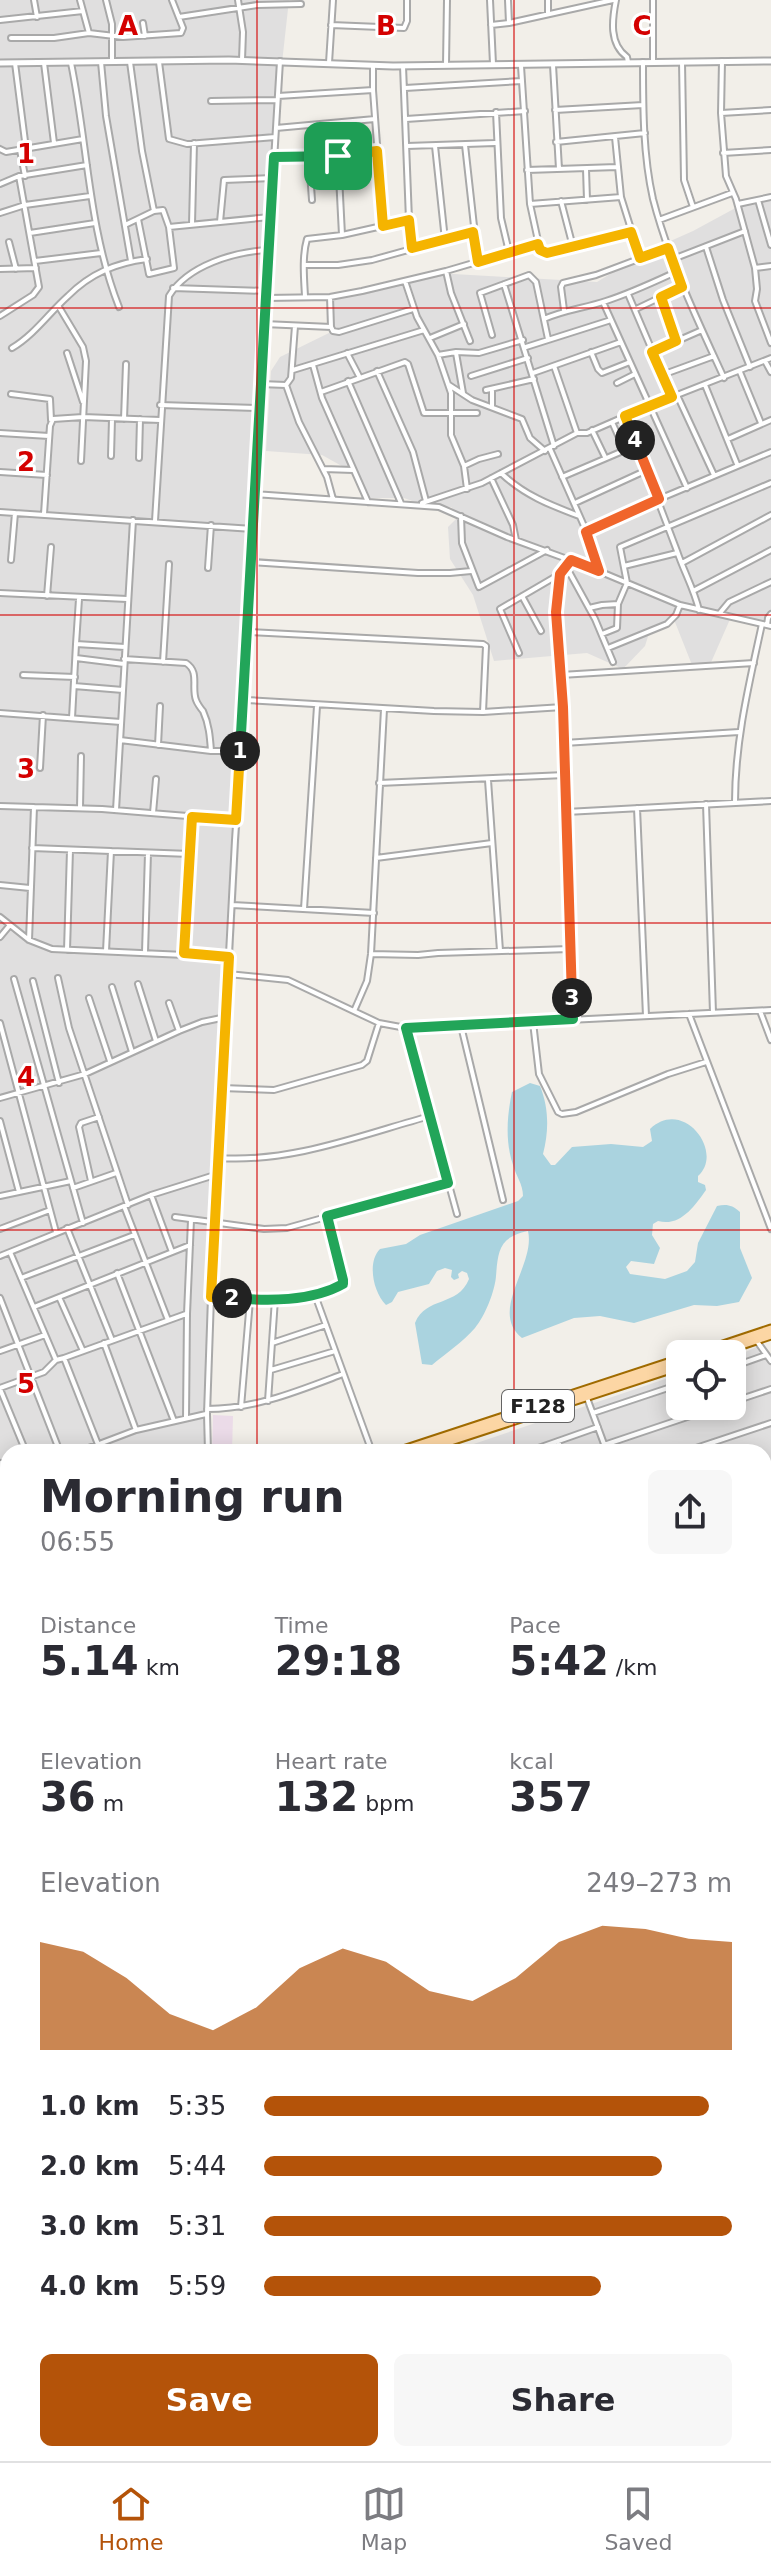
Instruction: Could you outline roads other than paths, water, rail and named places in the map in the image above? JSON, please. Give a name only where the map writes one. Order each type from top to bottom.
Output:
[{"type":"main road","points":[[738,1340],[771,1329]]},
{"type":"main road","points":[[746,1343],[771,1335]]},
{"type":"main road","name":"F128","points":[[421,1444],[666,1364]]},
{"type":"main road","name":"F128","points":[[441,1444],[666,1370]]},
{"type":"street","points":[[34,0],[37,17]]},
{"type":"street","points":[[80,0],[89,33]]},
{"type":"street","points":[[106,0],[113,37],[112,62]]},
{"type":"street","points":[[11,38],[54,38],[89,33],[113,37],[181,33],[183,28],[172,0]]},
{"type":"street","points":[[238,0],[243,32],[242,60]]},
{"type":"street","points":[[329,63],[333,0]]},
{"type":"street","points":[[331,25],[404,28],[407,0]]},
{"type":"street","points":[[446,65],[447,0]]},
{"type":"street","points":[[490,0],[493,64]]},
{"type":"street","points":[[508,0],[509,23]]},
{"type":"street","points":[[548,0],[548,15]]},
{"type":"street","points":[[491,25],[615,0],[612,21],[615,43],[628,62]]},
{"type":"street","points":[[653,0],[653,62]]},
{"type":"street","points":[[179,17],[239,8],[301,4]]},
{"type":"street","points":[[0,20],[83,11]]},
{"type":"street","points":[[143,23],[145,36]]},
{"type":"street","points":[[0,63],[242,60],[403,66],[521,66],[771,61]]},
{"type":"street","points":[[208,1444],[211,1297],[280,61]]},
{"type":"street","points":[[722,61],[721,113],[726,176],[738,204],[755,268],[755,301],[771,343]]},
{"type":"street","points":[[101,62],[106,116],[131,261]]},
{"type":"street","points":[[130,62],[154,211]]},
{"type":"street","points":[[159,62],[169,139],[194,143],[275,137]]},
{"type":"street","points":[[643,62],[645,133],[659,220],[682,287],[724,378]]},
{"type":"street","points":[[682,62],[684,180],[693,207]]},
{"type":"street","points":[[0,316],[38,291],[22,176],[23,149],[15,63]]},
{"type":"street","points":[[44,63],[54,143]]},
{"type":"street","points":[[71,63],[81,112],[95,223],[101,253],[119,307]]},
{"type":"street","points":[[373,65],[383,226]]},
{"type":"street","points":[[553,65],[559,169]]},
{"type":"street","points":[[403,66],[412,248]]},
{"type":"street","points":[[521,66],[530,204],[540,250],[547,253],[631,232]]},
{"type":"street","points":[[404,88],[522,81]]},
{"type":"street","points":[[211,101],[373,90]]},
{"type":"street","points":[[555,110],[643,105]]},
{"type":"street","points":[[721,113],[771,110]]},
{"type":"street","points":[[406,119],[525,111]]},
{"type":"street","points":[[496,112],[495,143],[501,218],[509,252]]},
{"type":"street","points":[[276,128],[375,119]]},
{"type":"street","points":[[556,142],[645,133]]},
{"type":"street","points":[[615,137],[621,197],[640,258]]},
{"type":"street","points":[[0,149],[4,152],[83,139]]},
{"type":"street","points":[[192,224],[194,143]]},
{"type":"street","points":[[407,146],[495,143]]},
{"type":"street","points":[[465,145],[478,262]]},
{"type":"street","points":[[435,146],[445,240]]},
{"type":"street","points":[[723,153],[771,150]]},
{"type":"street","points":[[274,157],[309,158],[377,151]]},
{"type":"street","points":[[338,156],[342,235]]},
{"type":"street","points":[[309,158],[312,200]]},
{"type":"street","points":[[0,184],[22,176],[87,165]]},
{"type":"street","points":[[527,170],[617,167]]},
{"type":"street","points":[[586,169],[587,200]]},
{"type":"street","points":[[220,222],[224,180],[273,178]]},
{"type":"street","points":[[659,220],[733,193]]},
{"type":"street","points":[[0,213],[25,205],[90,196]]},
{"type":"street","points":[[530,204],[621,197]]},
{"type":"street","points":[[738,204],[771,197]]},
{"type":"street","points":[[758,200],[768,224],[771,245]]},
{"type":"street","points":[[561,201],[573,247]]},
{"type":"street","points":[[125,225],[154,211],[163,210],[169,227],[174,268],[150,275],[138,219]]},
{"type":"street","points":[[169,227],[270,217]]},
{"type":"street","points":[[306,297],[304,265],[307,239],[342,235],[409,220]]},
{"type":"street","points":[[30,233],[95,223]]},
{"type":"street","points":[[673,259],[745,231]]},
{"type":"street","points":[[304,265],[346,265],[372,260],[473,232]]},
{"type":"street","points":[[9,242],[16,269]]},
{"type":"street","points":[[266,298],[330,297],[446,271],[538,244]]},
{"type":"street","points":[[706,247],[750,367]]},
{"type":"street","points":[[564,310],[563,283],[596,275],[668,248]]},
{"type":"street","points":[[155,521],[166,305],[173,288],[196,271],[236,254],[268,250]]},
{"type":"street","points":[[35,261],[101,253]]},
{"type":"street","points":[[12,348],[32,333],[86,280],[106,269],[147,259]]},
{"type":"street","points":[[755,268],[771,266]]},
{"type":"street","points":[[0,269],[36,268]]},
{"type":"street","points":[[446,271],[451,293],[470,341]]},
{"type":"street","points":[[544,319],[564,310],[628,294],[678,271]]},
{"type":"street","points":[[492,335],[480,295],[482,291],[527,276],[536,282],[548,339]]},
{"type":"street","points":[[405,281],[413,309],[438,355],[451,393],[451,435],[464,466],[467,489]]},
{"type":"street","points":[[504,284],[534,376],[550,449],[575,503],[599,571]]},
{"type":"street","points":[[636,309],[682,287]]},
{"type":"street","points":[[173,288],[266,291]]},
{"type":"street","points":[[628,294],[662,375],[714,475]]},
{"type":"street","points":[[330,297],[331,327],[339,332],[413,309]]},
{"type":"street","points":[[661,297],[676,341]]},
{"type":"street","points":[[603,302],[687,488]]},
{"type":"street","points":[[59,307],[83,347],[86,361],[81,461]]},
{"type":"street","points":[[525,348],[611,320]]},
{"type":"street","points":[[264,324],[331,327]]},
{"type":"street","points":[[430,338],[464,324]]},
{"type":"street","points":[[286,385],[291,378],[295,326]]},
{"type":"street","points":[[292,370],[424,330]]},
{"type":"street","points":[[652,352],[702,330]]},
{"type":"street","points":[[438,355],[479,353],[523,340]]},
{"type":"street","points":[[492,407],[489,390],[621,342]]},
{"type":"street","points":[[456,352],[463,393]]},
{"type":"street","points":[[591,352],[602,373],[630,362]]},
{"type":"street","points":[[67,353],[83,404]]},
{"type":"street","points":[[347,353],[359,377]]},
{"type":"street","points":[[662,375],[714,356]]},
{"type":"street","points":[[471,376],[528,358]]},
{"type":"street","points":[[254,494],[423,503],[467,489],[577,433],[592,430],[768,359],[771,372]]},
{"type":"street","points":[[321,392],[406,362],[422,412],[477,413]]},
{"type":"street","points":[[124,419],[126,364]]},
{"type":"street","points":[[313,365],[321,392],[368,502]]},
{"type":"street","points":[[554,366],[577,433]]},
{"type":"street","points":[[377,371],[413,452],[423,503]]},
{"type":"street","points":[[740,372],[761,423]]},
{"type":"street","points":[[617,383],[635,374]]},
{"type":"street","points":[[348,381],[401,504]]},
{"type":"street","points":[[260,384],[286,385]]},
{"type":"street","points":[[447,384],[472,400],[524,420],[530,438],[550,449]]},
{"type":"street","points":[[286,385],[299,422],[324,469],[333,499]]},
{"type":"street","points":[[705,385],[737,465]]},
{"type":"street","points":[[11,394],[50,399],[44,514]]},
{"type":"street","points":[[160,405],[259,408]]},
{"type":"street","points":[[625,416],[677,553],[695,590],[699,610]]},
{"type":"street","points":[[51,420],[83,417],[160,420]]},
{"type":"street","points":[[111,456],[112,419]]},
{"type":"street","points":[[139,458],[140,419]]},
{"type":"street","points":[[728,439],[771,420]]},
{"type":"street","points":[[612,422],[625,450]]},
{"type":"street","points":[[592,430],[605,458]]},
{"type":"street","points":[[0,433],[50,436]]},
{"type":"street","points":[[562,477],[637,445]]},
{"type":"street","points":[[586,532],[771,452]]},
{"type":"street","points":[[464,466],[498,454]]},
{"type":"street","points":[[324,469],[354,470]]},
{"type":"street","points":[[575,503],[647,470]]},
{"type":"street","points":[[0,472],[47,475]]},
{"type":"street","points":[[501,473],[515,487],[541,502],[580,516]]},
{"type":"street","points":[[491,478],[513,525],[516,540]]},
{"type":"street","points":[[602,634],[617,628],[618,604],[627,583],[619,549],[621,546],[771,483]]},
{"type":"street","points":[[423,503],[680,605],[767,625]]},
{"type":"street","points":[[0,512],[253,529]]},
{"type":"street","points":[[11,560],[15,513]]},
{"type":"street","points":[[682,563],[771,515]]},
{"type":"street","points":[[461,516],[462,543],[478,586],[482,587],[547,550]]},
{"type":"street","points":[[116,810],[133,520]]},
{"type":"street","points":[[208,568],[211,525]]},
{"type":"street","points":[[47,596],[51,547]]},
{"type":"street","points":[[695,590],[771,550]]},
{"type":"street","points":[[624,566],[677,553]]},
{"type":"street","points":[[519,653],[500,610],[560,574],[571,560]]},
{"type":"street","points":[[252,562],[418,573],[471,571]]},
{"type":"street","points":[[163,662],[169,564]]},
{"type":"street","points":[[567,568],[602,634],[613,662]]},
{"type":"street","points":[[560,574],[556,612],[563,707],[573,1019]]},
{"type":"street","points":[[719,614],[729,602],[771,582]]},
{"type":"street","points":[[0,593],[127,599]]},
{"type":"street","points":[[522,596],[541,631]]},
{"type":"street","points":[[72,718],[79,598]]},
{"type":"street","points":[[589,608],[618,604]]},
{"type":"street","points":[[608,648],[667,624],[680,605]]},
{"type":"street","points":[[735,802],[739,732],[754,663],[771,614]]},
{"type":"street","points":[[249,632],[483,644],[486,646],[483,712]]},
{"type":"street","points":[[76,644],[125,647]]},
{"type":"street","points":[[76,658],[186,663],[194,672],[195,699],[209,730],[211,751]]},
{"type":"street","points":[[561,675],[754,663]]},
{"type":"street","points":[[23,675],[75,677]]},
{"type":"street","points":[[74,686],[123,690]]},
{"type":"street","points":[[245,700],[483,712],[563,707]]},
{"type":"street","points":[[158,745],[160,706]]},
{"type":"street","points":[[304,909],[317,706]]},
{"type":"street","points":[[353,1011],[367,981],[371,954],[384,709]]},
{"type":"street","points":[[0,713],[121,722]]},
{"type":"street","points":[[40,768],[43,715]]},
{"type":"street","points":[[564,743],[739,732]]},
{"type":"street","points":[[120,740],[211,751],[240,751]]},
{"type":"street","points":[[80,808],[81,756]]},
{"type":"street","points":[[379,783],[565,775]]},
{"type":"street","points":[[153,813],[156,779]]},
{"type":"street","points":[[488,780],[500,951]]},
{"type":"street","points":[[566,812],[771,801]]},
{"type":"street","points":[[706,804],[713,1013]]},
{"type":"street","points":[[0,806],[116,810],[236,820]]},
{"type":"street","points":[[29,940],[34,807]]},
{"type":"street","points":[[637,808],[646,1016]]},
{"type":"street","points":[[184,953],[192,817]]},
{"type":"street","points":[[376,858],[492,843]]},
{"type":"street","points":[[32,848],[190,854]]},
{"type":"street","points":[[67,950],[70,850]]},
{"type":"street","points":[[106,951],[111,851]]},
{"type":"street","points":[[145,952],[148,853]]},
{"type":"street","points":[[0,885],[30,888]]},
{"type":"street","points":[[232,905],[374,913]]},
{"type":"street","points":[[0,917],[29,940],[45,947],[229,957]]},
{"type":"street","points":[[0,937],[10,925]]},
{"type":"street","points":[[371,954],[570,949]]},
{"type":"street","points":[[228,974],[288,980],[379,1023],[406,1028],[771,1010]]},
{"type":"street","points":[[58,978],[69,1028],[134,1234],[168,1320]]},
{"type":"street","points":[[14,979],[83,1223]]},
{"type":"street","points":[[33,981],[59,1083]]},
{"type":"street","points":[[138,984],[156,1041]]},
{"type":"street","points":[[112,987],[132,1052]]},
{"type":"street","points":[[89,998],[110,1061]]},
{"type":"street","points":[[169,1003],[179,1031]]},
{"type":"street","points":[[760,1011],[771,1040]]},
{"type":"street","points":[[689,1014],[771,1229]]},
{"type":"street","points":[[0,1098],[85,1074],[179,1031],[226,1017]]},
{"type":"street","points":[[533,1022],[539,1074],[558,1112],[562,1114],[576,1112],[668,1074],[706,1062]]},
{"type":"street","points":[[0,1023],[56,1232]]},
{"type":"street","points":[[222,1088],[274,1090],[362,1065],[367,1061],[379,1023]]},
{"type":"street","points":[[461,1026],[503,1200]]},
{"type":"street","points":[[406,1028],[457,1214]]},
{"type":"street","points":[[219,1158],[266,1159],[300,1153],[430,1116]]},
{"type":"street","points":[[91,1181],[79,1127],[81,1123],[99,1117]]},
{"type":"street","points":[[0,1121],[19,1192]]},
{"type":"street","points":[[73,1188],[117,1173]]},
{"type":"street","points":[[0,1256],[151,1195],[218,1174]]},
{"type":"street","points":[[0,1196],[71,1181]]},
{"type":"street","points":[[175,1217],[264,1229],[287,1228],[448,1183]]},
{"type":"street","points":[[151,1195],[172,1252]]},
{"type":"street","points":[[0,1229],[50,1210]]},
{"type":"street","points":[[211,1297],[275,1299],[315,1295],[343,1284],[327,1216]]},
{"type":"street","points":[[186,1418],[191,1220]]},
{"type":"street","points":[[67,1228],[112,1340]]},
{"type":"street","points":[[21,1278],[134,1234]]},
{"type":"street","points":[[34,1307],[190,1245]]},
{"type":"street","points":[[10,1252],[56,1360]]},
{"type":"street","points":[[117,1273],[174,1421]]},
{"type":"street","points":[[315,1295],[369,1444]]},
{"type":"street","points":[[59,1297],[83,1351]]},
{"type":"street","points":[[0,1298],[57,1444]]},
{"type":"street","points":[[268,1401],[275,1299]]},
{"type":"street","points":[[241,1407],[250,1300]]},
{"type":"street","points":[[23,1444],[0,1388],[44,1372],[56,1360],[187,1314]]},
{"type":"street","points":[[272,1343],[326,1325]]},
{"type":"street","points":[[0,1351],[45,1335]]},
{"type":"street","points":[[756,1340],[771,1361]]},
{"type":"street","points":[[104,1343],[136,1430]]},
{"type":"street","points":[[271,1370],[335,1351]]},
{"type":"street","points":[[746,1362],[766,1355]]},
{"type":"street","points":[[64,1358],[98,1443],[207,1412],[268,1401],[344,1374]]},
{"type":"street","points":[[593,1413],[666,1389]]},
{"type":"street","points":[[746,1397],[771,1389]]},
{"type":"street","points":[[586,1396],[604,1444]]},
{"type":"street","points":[[607,1444],[678,1420]]},
{"type":"street","points":[[708,1444],[771,1423]]},
{"type":"street","points":[[550,1444],[598,1427]]},
{"type":"water","points":[[530,1083],[540,1086],[545,1103],[547,1128],[543,1154],[551,1165],[555,1165],[572,1147],[611,1144],[643,1147],[652,1141],[650,1129],[663,1121],[675,1119],[687,1123],[696,1132],[707,1154],[705,1166],[698,1176],[698,1182],[705,1185],[706,1190],[680,1218],[653,1224],[652,1235],[660,1248],[654,1264],[631,1261],[626,1267],[630,1274],[665,1279],[687,1271],[695,1262],[698,1243],[717,1206],[729,1206],[740,1212],[740,1248],[752,1278],[739,1302],[717,1306],[694,1305],[634,1323],[600,1316],[574,1318],[522,1338],[513,1327],[510,1315],[511,1301],[529,1244],[528,1231],[511,1237],[502,1246],[492,1296],[475,1328],[432,1365],[422,1364],[415,1323],[427,1309],[464,1288],[469,1279],[467,1273],[462,1271],[458,1274],[459,1278],[454,1280],[452,1270],[445,1268],[437,1271],[429,1284],[398,1292],[386,1305],[373,1277],[376,1255],[380,1249],[406,1244],[420,1235],[518,1201],[523,1196],[510,1156],[508,1119],[512,1092]]}]
